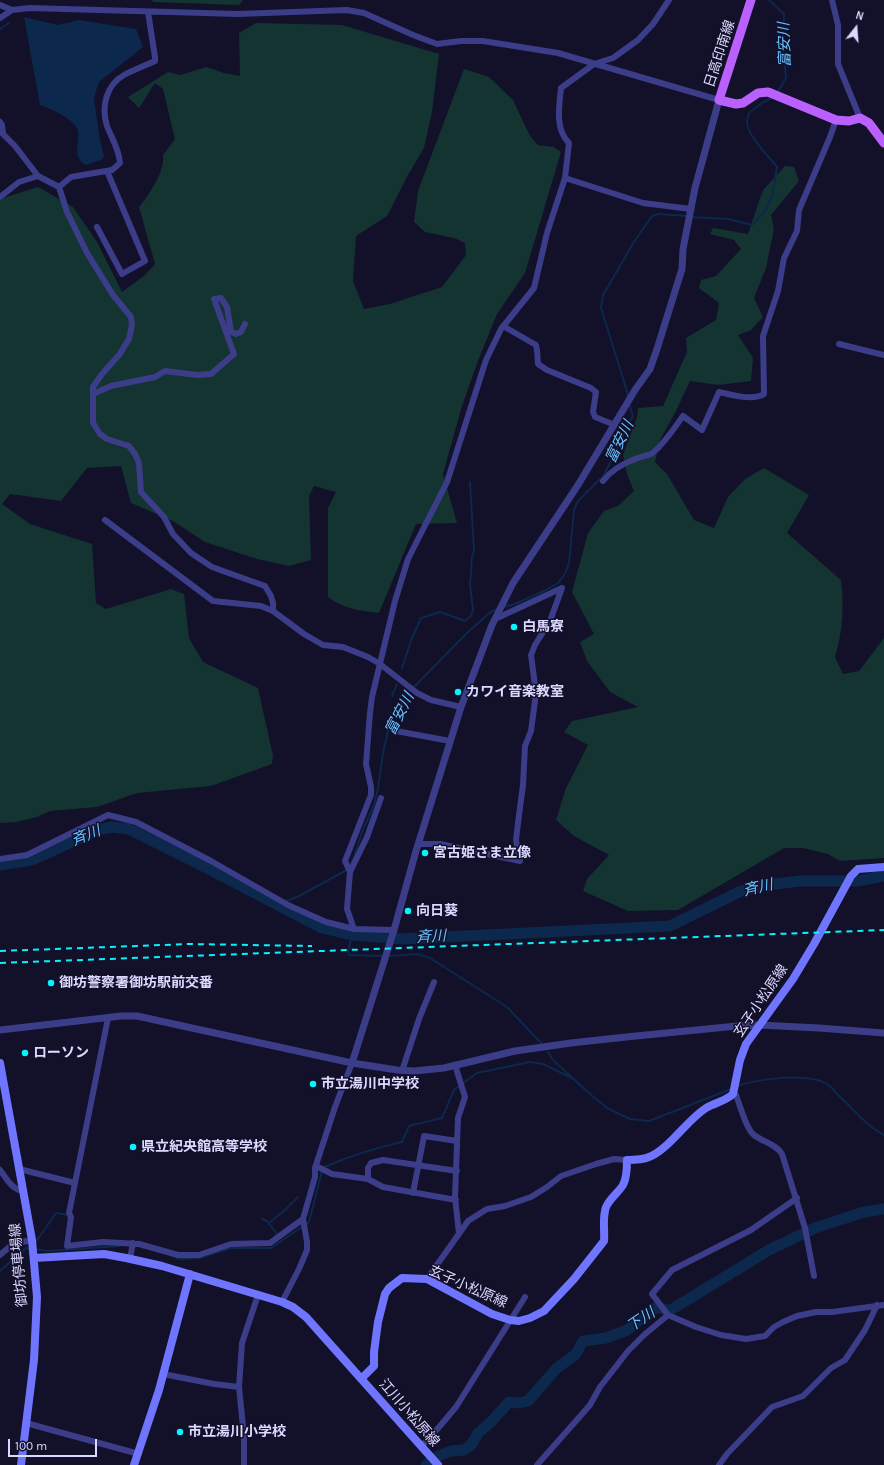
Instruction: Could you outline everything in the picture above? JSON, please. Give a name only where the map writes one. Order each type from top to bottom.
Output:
[{"type":"main road","name":"日高印南線","points":[[751,0],[720,100],[736,104],[743,103],[758,93],[775,94],[836,120],[849,121],[860,118]]},
{"type":"main road","points":[[860,118],[869,123],[884,143]]},
{"type":"main road","name":"玄子小松原線","points":[[733,1094],[740,1060],[746,1044],[775,1006],[793,979],[851,876],[858,870],[884,867]]},
{"type":"main road","name":"御坊停車場線","points":[[0,1064],[32,1240],[37,1297],[34,1360],[21,1465]]},
{"type":"main road","points":[[627,1160],[641,1160],[650,1157],[668,1144],[695,1116],[706,1108],[733,1094]]},
{"type":"main road","name":"玄子小松原線","points":[[361,1379],[374,1366],[374,1352],[378,1322],[385,1294],[389,1288],[402,1278],[427,1279],[492,1314],[510,1320],[519,1321],[530,1318],[544,1311],[574,1279],[604,1241],[602,1223],[605,1209],[609,1201],[623,1185],[626,1177],[627,1160]]},
{"type":"main road","points":[[34,1258],[104,1254],[130,1258],[190,1274],[282,1302],[293,1307],[306,1317],[361,1379]]},
{"type":"main road","points":[[134,1465],[139,1454],[163,1374],[190,1274]]},
{"type":"main road","name":"江川小松原線","points":[[361,1379],[438,1465]]},
{"type":"street","points":[[350,872],[345,861],[371,795],[371,787],[366,764],[372,697],[391,614],[408,560],[448,482],[486,360],[503,326],[534,288],[548,233],[565,178],[569,143],[563,137],[558,111],[561,88],[594,64],[613,58],[638,40],[653,24],[669,0]]},
{"type":"street","points":[[832,0],[838,25],[838,64],[860,118]]},
{"type":"street","points":[[0,5],[12,10]]},
{"type":"street","points":[[0,18],[12,10],[30,8],[238,14],[347,10],[364,13],[413,36],[437,44],[461,41],[490,42],[558,53],[720,100],[695,188],[683,249],[682,269],[650,369],[635,390],[578,485],[505,598],[494,621],[461,706],[418,844],[394,930],[352,1063],[335,1106],[316,1166],[315,1177],[303,1219],[306,1232],[307,1250],[300,1269],[282,1302]]},
{"type":"street","points":[[59,187],[72,177],[112,170],[120,163],[119,152],[105,118],[104,108],[107,94],[114,83],[123,75],[155,61],[148,12]]},
{"type":"street","points":[[603,481],[618,468],[633,460],[652,453],[662,443],[683,416],[702,430],[719,392],[736,396],[760,397],[764,394],[763,336],[778,291],[784,258],[797,231],[799,210],[836,120]]},
{"type":"street","points":[[0,122],[2,125],[1,132],[15,146],[38,176],[59,187],[68,212],[87,253],[113,295],[131,317],[132,325],[129,339],[119,355],[102,374],[93,387],[93,423],[100,434],[107,439],[129,446],[139,462],[141,492],[164,517],[173,534],[191,553],[212,567],[265,586],[271,596],[273,611]]},
{"type":"street","points":[[97,227],[122,274],[145,261],[107,171]]},
{"type":"street","points":[[0,197],[19,182],[38,176]]},
{"type":"street","points":[[565,178],[643,203],[691,210]]},
{"type":"street","points":[[92,394],[111,386],[155,378],[165,372],[197,375],[211,374],[234,354],[214,299],[221,298],[226,307],[231,332],[236,334],[241,332],[245,324]]},
{"type":"street","points":[[503,326],[536,345],[538,364],[547,370],[591,388],[596,392],[593,412],[595,417],[614,425]]},
{"type":"street","points":[[839,344],[884,355]]},
{"type":"street","points":[[105,520],[213,601],[261,606],[273,611],[304,634],[323,644],[343,647],[368,657],[380,664],[417,693],[431,700],[461,706]]},
{"type":"street","points":[[418,844],[440,844],[520,861],[516,840],[523,785],[525,746],[531,731],[536,693],[531,655],[535,645],[550,621],[562,588],[494,621]]},
{"type":"street","points":[[396,731],[450,741]]},
{"type":"street","points":[[354,929],[347,909],[350,872],[367,837],[381,798]]},
{"type":"street","points":[[0,859],[28,855],[108,815],[136,822],[211,861],[288,905],[326,922],[354,929],[394,930]]},
{"type":"street","points":[[402,1071],[434,982]]},
{"type":"street","points":[[0,1030],[137,1016],[157,1019],[352,1063],[402,1071],[444,1068],[515,1051],[571,1043],[759,1025],[884,1033]]},
{"type":"street","points":[[108,1018],[69,1213],[71,1217],[67,1246],[103,1242],[139,1244],[178,1255],[199,1255],[232,1244],[270,1243],[303,1219]]},
{"type":"street","points":[[455,1065],[466,1098],[458,1118],[456,1200],[459,1234]]},
{"type":"street","points":[[733,1094],[736,1095],[750,1130],[754,1135],[779,1149],[797,1198],[805,1228],[814,1276]]},
{"type":"street","points":[[413,1193],[424,1136],[458,1141]]},
{"type":"street","points":[[427,1279],[468,1222],[487,1209],[505,1206],[531,1197],[561,1176],[614,1159],[627,1160]]},
{"type":"street","points":[[368,1179],[368,1168],[371,1163],[383,1160],[457,1171]]},
{"type":"street","points":[[316,1166],[332,1174],[368,1179],[383,1188],[456,1200]]},
{"type":"street","points":[[19,1169],[75,1183]]},
{"type":"street","points":[[0,1170],[13,1186],[18,1190],[24,1191]]},
{"type":"street","points":[[797,1198],[751,1230],[672,1270],[652,1294],[668,1315],[721,1335],[746,1339],[765,1336],[774,1327],[797,1316],[816,1312],[832,1312],[884,1305]]},
{"type":"street","points":[[0,1255],[13,1244],[32,1240]]},
{"type":"street","points":[[130,1258],[132,1244]]},
{"type":"street","points":[[244,1465],[244,1436],[239,1387],[242,1342],[258,1295]]},
{"type":"street","points":[[421,1447],[456,1407],[525,1296]]},
{"type":"street","points":[[719,1465],[726,1454],[772,1407],[802,1396],[832,1368],[845,1360],[865,1330],[877,1306]]},
{"type":"street","points":[[537,1465],[590,1405],[600,1387],[628,1351],[668,1315]]},
{"type":"street","points":[[163,1374],[214,1384],[239,1387]]},
{"type":"street","points":[[26,1423],[139,1454]]},
{"type":"green space","points":[[152,0],[243,0],[239,5],[153,2]]},
{"type":"green space","points":[[256,23],[342,25],[439,54],[432,112],[424,148],[387,216],[356,236],[353,281],[364,309],[390,304],[442,287],[466,255],[465,243],[454,238],[425,232],[414,222],[418,191],[464,69],[489,77],[513,100],[530,136],[538,145],[554,147],[561,152],[525,273],[497,314],[462,406],[443,474],[457,523],[416,524],[379,613],[346,607],[328,597],[328,508],[336,492],[314,486],[309,496],[311,560],[289,566],[257,559],[205,542],[173,521],[131,503],[121,466],[87,468],[61,501],[10,494],[2,504],[30,524],[92,544],[96,603],[106,609],[171,589],[184,594],[189,638],[203,662],[258,688],[273,756],[272,764],[211,786],[137,793],[97,807],[50,811],[37,817],[16,822],[0,823],[0,199],[38,187],[73,207],[97,242],[122,292],[145,275],[155,264],[139,207],[156,183],[162,169],[163,155],[175,139],[163,89],[155,83],[139,108],[128,97],[168,72],[181,75],[206,67],[240,76],[239,33]]},
{"type":"green space","points":[[785,166],[794,167],[799,181],[771,215],[774,229],[766,268],[754,298],[763,317],[751,330],[738,335],[753,358],[751,381],[718,385],[690,381],[660,440],[655,462],[667,474],[694,520],[714,528],[728,497],[745,479],[764,468],[809,495],[787,533],[841,580],[842,618],[840,638],[835,657],[843,674],[859,671],[884,638],[884,858],[840,861],[828,854],[803,848],[784,848],[678,910],[628,911],[583,891],[587,879],[609,855],[574,836],[556,820],[566,788],[588,745],[564,732],[572,721],[638,707],[610,692],[587,661],[580,642],[594,634],[572,592],[588,533],[604,511],[618,506],[634,491],[627,474],[623,455],[637,417],[638,408],[663,406],[687,352],[686,338],[716,320],[719,303],[699,288],[701,280],[716,276],[741,249],[734,240],[710,234],[713,228],[748,234],[763,190]]},
{"type":"water","points":[[24,17],[58,25],[79,20],[136,29],[143,47],[99,82],[94,98],[100,141],[104,156],[101,160],[86,165],[81,162],[77,154],[78,131],[76,127],[62,115],[40,105]]},
{"type":"waterway","name":"富安川","points":[[769,0],[784,14],[783,45],[786,78],[777,93]]},
{"type":"waterway","points":[[0,29],[9,23]]},
{"type":"waterway","name":"富安川","points":[[691,217],[728,219],[752,225],[765,211],[772,197],[777,167],[755,140],[748,128],[747,122],[749,113],[773,97]]},
{"type":"waterway","name":"富安川","points":[[628,398],[601,308],[603,295],[634,242],[652,216],[659,214],[687,216]]},
{"type":"waterway","name":"富安川","points":[[503,607],[515,604],[546,590],[558,583],[565,574],[569,563],[574,510],[578,501],[604,475],[633,416],[629,404]]},
{"type":"waterway","points":[[402,668],[412,638],[421,618],[440,612],[465,621],[471,616],[473,610],[470,584],[472,557],[474,551],[470,482]]},
{"type":"waterway","name":"富安川","points":[[284,902],[299,896],[345,871],[353,860],[362,832],[374,805],[388,731],[397,710],[407,694],[469,631],[492,611],[498,609]]},
{"type":"waterway","points":[[392,696],[397,684]]},
{"type":"waterway","name":"斉川","points":[[0,865],[32,860],[98,830],[112,827],[129,829],[322,928],[352,935],[403,939],[670,926],[741,891],[767,885],[800,881],[858,881],[884,876]]},
{"type":"waterway","points":[[352,935],[348,952],[349,955],[382,956]]},
{"type":"waterway","points":[[390,956],[417,954],[430,958],[507,1007],[541,1043]]},
{"type":"waterway","points":[[548,1052],[553,1060],[591,1095],[607,1108],[630,1119],[649,1121],[731,1089]]},
{"type":"waterway","points":[[324,1167],[343,1159],[402,1142],[409,1126],[442,1118],[454,1090],[477,1073],[530,1062],[543,1064],[574,1079]]},
{"type":"waterway","points":[[737,1086],[757,1081],[783,1078],[808,1078],[819,1080],[827,1084],[865,1122],[884,1135]]},
{"type":"waterway","points":[[176,1258],[200,1258],[231,1248],[271,1248],[309,1222],[322,1171]]},
{"type":"waterway","points":[[269,1223],[298,1197]]},
{"type":"waterway","name":"下川","points":[[426,1465],[436,1457],[451,1451],[464,1450],[472,1444],[478,1433],[490,1423],[509,1402],[519,1403],[528,1401],[557,1368],[576,1354],[583,1341],[606,1338],[627,1330],[657,1307],[669,1311],[769,1250],[815,1228],[864,1212],[884,1209]]},
{"type":"waterway","points":[[35,1243],[56,1213],[68,1215]]},
{"type":"waterway","points":[[262,1219],[267,1221],[277,1234]]},
{"type":"waterway","points":[[34,1249],[47,1251],[120,1246]]},
{"type":"waterway","points":[[0,1271],[26,1248],[30,1249]]},
{"type":"railway","points":[[0,963],[884,930]]},
{"type":"railway","points":[[0,951],[190,944],[312,946]]},
{"type":"place","name":"白馬寮","points":[[514,627]]},
{"type":"place","name":"カワイ音楽教室","points":[[458,692]]},
{"type":"place","name":"宮古姫さま立像","points":[[425,853]]},
{"type":"place","name":"向日葵","points":[[408,911]]},
{"type":"place","name":"御坊警察署御坊駅前交番","points":[[51,983]]},
{"type":"place","name":"ローソン","points":[[25,1053]]},
{"type":"place","name":"市立湯川中学校","points":[[313,1084]]},
{"type":"place","name":"県立紀央館高等学校","points":[[133,1147]]},
{"type":"place","name":"市立湯川小学校","points":[[180,1432]]}]
